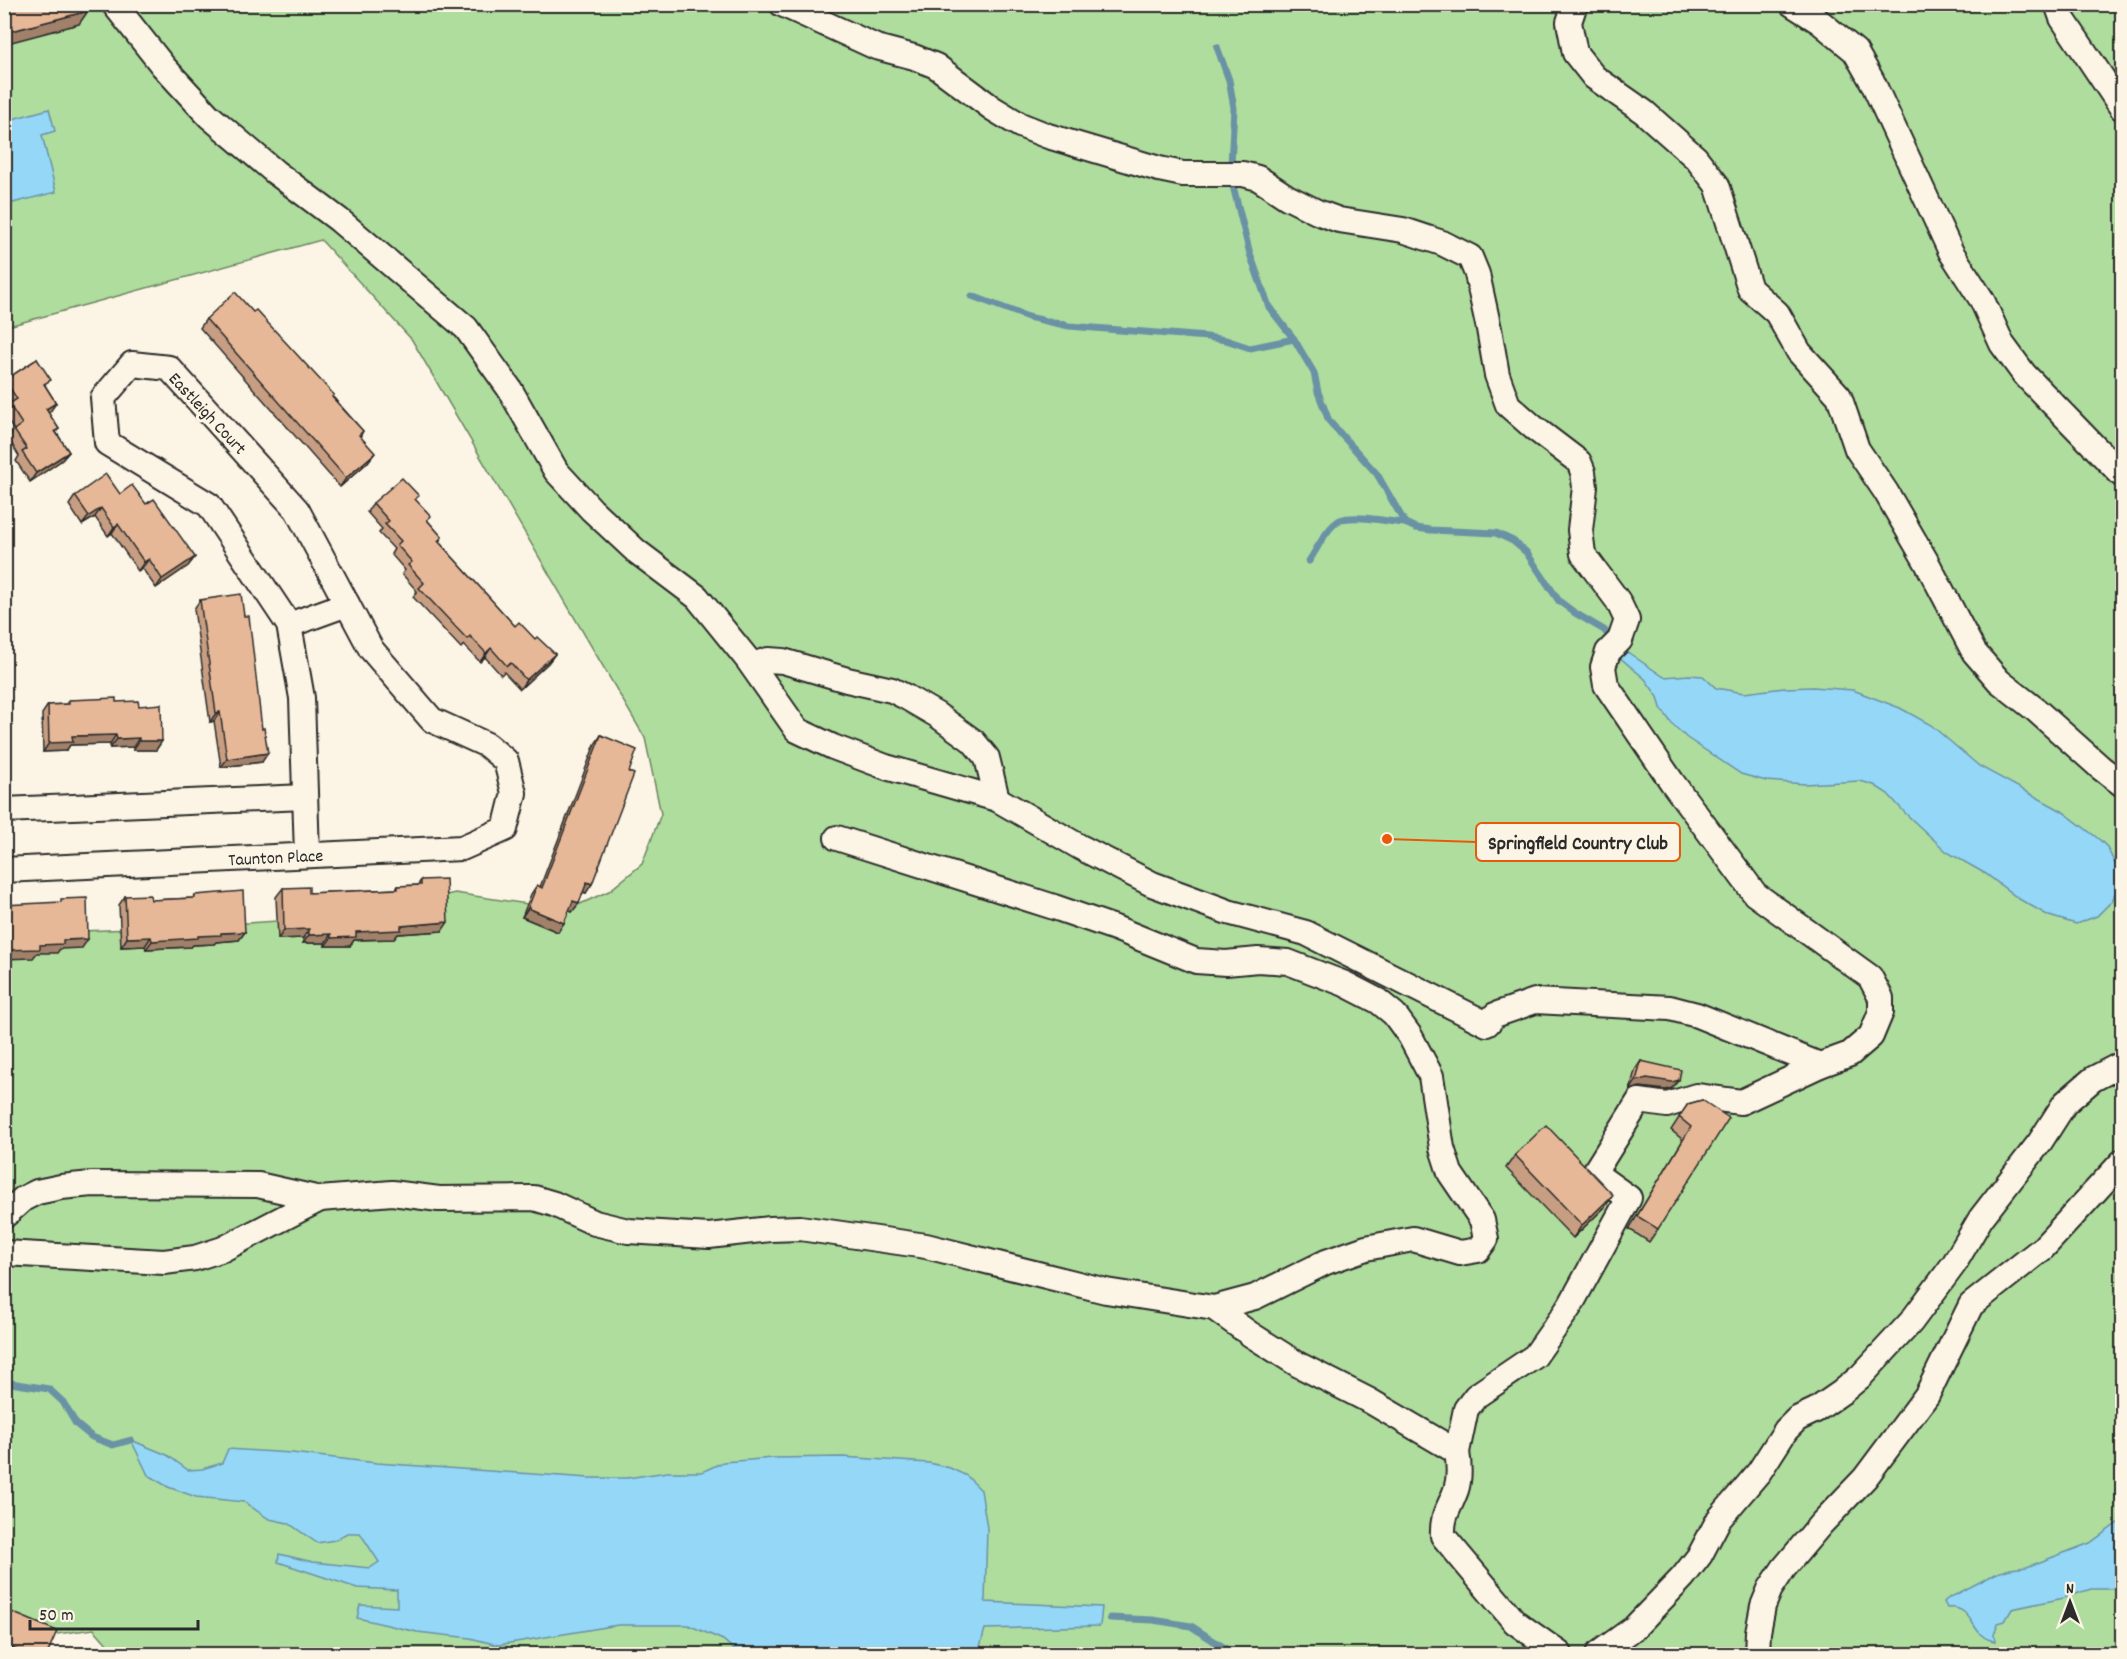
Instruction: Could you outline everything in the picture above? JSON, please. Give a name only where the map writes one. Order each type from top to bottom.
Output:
[{"type":"street","points":[[114,4],[163,66],[209,116],[274,172],[339,220],[466,328],[509,388],[556,471],[592,510],[636,551],[697,597],[752,665],[797,730],[833,747],[886,767],[997,800],[1152,884],[1228,912],[1306,933],[1487,1024],[1495,1015],[1534,1001],[1670,1008],[1697,1016],[1820,1065]]},
{"type":"street","points":[[782,4],[876,47],[914,57],[936,66],[1011,120],[1048,136],[1183,174],[1243,174],[1258,178],[1287,197],[1317,212],[1339,220],[1403,230],[1442,243],[1470,257],[1479,285],[1497,375],[1508,405],[1579,462],[1583,472],[1585,487],[1580,530],[1583,554],[1618,601],[1627,620],[1620,640],[1608,652],[1603,667],[1606,685],[1672,782],[1755,894],[1870,977],[1877,989],[1881,998],[1881,1012],[1871,1036],[1850,1053],[1741,1102],[1696,1096],[1667,1105],[1639,1101],[1594,1173],[1629,1198],[1570,1306],[1534,1356],[1476,1396],[1466,1409],[1457,1452],[1459,1466],[1456,1489],[1443,1519],[1443,1536],[1515,1622],[1560,1654]]},
{"type":"street","points":[[1575,4],[1569,22],[1575,53],[1594,77],[1653,120],[1696,158],[1717,185],[1750,289],[1778,314],[1798,352],[1839,396],[1857,449],[1886,492],[1926,561],[1974,652],[1999,681],[2122,784]]},
{"type":"street","points":[[1792,4],[1820,22],[1855,51],[1872,81],[1951,252],[1982,300],[2002,344],[2024,374],[2122,475]]},
{"type":"street","points":[[2057,4],[2062,18],[2122,108]]},
{"type":"street","name":"Eastleigh Court","points":[[307,855],[302,698],[290,625],[209,505],[107,442],[103,398],[132,364],[170,368],[297,510],[371,649],[432,720],[488,745],[506,761],[514,793]]},
{"type":"street","points":[[290,625],[347,604]]},
{"type":"street","points":[[752,665],[768,660],[783,661],[847,680],[892,690],[906,697],[937,715],[973,741],[987,758],[997,800]]},
{"type":"street","name":"Taunton Place","points":[[4,870],[462,848],[505,829],[514,793]]},
{"type":"street","points":[[4,810],[305,797]]},
{"type":"street","points":[[4,1216],[23,1199],[37,1192],[92,1184],[258,1185],[320,1199],[392,1193],[439,1199],[534,1198],[554,1204],[595,1223],[628,1231],[709,1236],[800,1228],[834,1232],[926,1246],[1106,1291],[1214,1308],[1254,1297],[1326,1262],[1366,1248],[1413,1239],[1460,1253],[1478,1250],[1486,1239],[1482,1220],[1450,1173],[1442,1148],[1431,1076],[1410,1036],[1394,1014],[1378,1001],[1345,984],[1287,962],[1196,961],[1115,928],[1054,907],[837,838]]},
{"type":"street","points":[[1598,1654],[1634,1628],[1683,1577],[1700,1555],[1719,1519],[1759,1472],[1786,1430],[1797,1419],[1842,1392],[1861,1376],[1911,1322],[1954,1264],[1981,1218],[2040,1142],[2065,1103],[2093,1079],[2122,1064]]},
{"type":"street","points":[[1757,1654],[1758,1632],[1770,1589],[1784,1568],[1821,1524],[1865,1478],[1927,1395],[1971,1305],[2043,1248],[2122,1162]]},
{"type":"street","points":[[4,1253],[164,1262],[195,1258],[223,1249],[320,1199]]},
{"type":"street","points":[[1214,1308],[1299,1365],[1370,1401],[1457,1452]]},
{"type":"green space","points":[[4,5],[2122,5],[2122,1654],[116,1654],[94,1629],[5,1641],[5,934],[184,927],[354,916],[455,893],[567,910],[609,891],[642,864],[661,814],[645,738],[412,340],[321,240],[5,327]]},
{"type":"water","points":[[49,109],[55,131],[42,135],[56,192],[5,205],[5,121]]},
{"type":"water","points":[[1626,651],[1664,677],[1703,676],[1716,688],[1744,693],[1813,687],[1853,690],[1900,708],[1931,725],[1979,766],[2062,811],[2100,840],[2107,847],[2116,866],[2119,884],[2112,901],[2097,916],[2076,924],[2049,916],[2019,899],[1986,874],[1947,852],[1888,794],[1874,785],[1860,781],[1805,784],[1766,781],[1741,774],[1687,738],[1672,724],[1661,708],[1658,697],[1645,679],[1618,656]]},
{"type":"water","points":[[131,1440],[167,1455],[188,1470],[202,1469],[222,1463],[228,1449],[292,1453],[377,1463],[589,1478],[627,1478],[667,1472],[702,1472],[723,1462],[773,1458],[843,1457],[929,1463],[950,1468],[967,1476],[981,1490],[987,1528],[985,1602],[1102,1607],[1100,1626],[985,1629],[978,1654],[739,1654],[723,1640],[688,1625],[618,1625],[498,1645],[470,1638],[417,1632],[357,1618],[360,1605],[397,1607],[397,1590],[357,1588],[278,1562],[279,1554],[313,1562],[370,1568],[379,1562],[360,1533],[347,1533],[335,1540],[317,1543],[288,1523],[269,1519],[244,1502],[196,1497],[168,1487],[148,1475]]},
{"type":"water","points":[[2122,1520],[2122,1589],[2091,1589],[2064,1598],[2012,1609],[2005,1621],[1998,1623],[1994,1635],[1995,1641],[1981,1634],[1963,1611],[1947,1608],[1944,1602],[1997,1573],[2027,1567],[2090,1543]]},
{"type":"building","points":[[4,4],[86,4],[88,11],[4,33]]},
{"type":"building","points":[[235,292],[253,312],[256,310],[334,395],[332,397],[363,431],[359,435],[375,453],[346,478],[206,319]]},
{"type":"building","points":[[37,359],[51,380],[44,384],[56,403],[46,409],[59,429],[55,431],[69,452],[36,473],[22,452],[27,449],[14,430],[22,424],[9,404],[17,399],[5,380]]},
{"type":"building","points":[[106,474],[120,494],[132,485],[146,504],[154,499],[195,557],[162,579],[149,559],[144,562],[118,524],[114,527],[101,508],[89,516],[75,496]]},
{"type":"building","points":[[402,478],[419,496],[415,499],[431,516],[427,520],[442,537],[438,541],[515,626],[519,622],[535,639],[537,637],[555,654],[526,680],[511,663],[507,666],[491,648],[486,653],[470,636],[467,639],[419,588],[424,583],[408,565],[412,562],[397,545],[401,541],[385,524],[389,521],[373,503]]},
{"type":"building","points":[[241,594],[244,616],[249,616],[262,729],[264,728],[268,753],[227,759],[220,712],[216,713],[200,600]]},
{"type":"building","points":[[116,698],[116,702],[138,701],[139,706],[161,704],[162,741],[139,741],[139,738],[117,739],[116,735],[72,736],[73,742],[49,743],[48,705],[69,704],[69,700]]},
{"type":"building","points":[[601,735],[637,750],[629,772],[634,774],[592,884],[587,882],[579,903],[573,901],[564,923],[528,908],[537,885],[542,888]]},
{"type":"building","points":[[446,879],[448,922],[401,926],[401,930],[356,932],[356,937],[331,938],[331,934],[309,935],[309,929],[284,930],[283,888],[309,887],[309,893],[398,889],[398,886],[421,885],[421,880]]},
{"type":"building","points":[[243,891],[245,932],[152,941],[151,937],[127,938],[125,896],[150,895],[151,900],[195,898],[195,895]]},
{"type":"building","points":[[87,898],[88,939],[63,940],[63,944],[40,945],[40,949],[4,950],[4,905],[61,902],[61,899]]},
{"type":"building","points":[[1641,1061],[1681,1070],[1679,1080],[1672,1082],[1647,1078],[1636,1081]]},
{"type":"building","points":[[1702,1100],[1729,1118],[1658,1229],[1637,1216],[1691,1127],[1679,1117],[1688,1104]]},
{"type":"building","points":[[1546,1125],[1613,1195],[1582,1225],[1515,1155]]},
{"type":"building","points":[[4,1609],[57,1631],[47,1654],[28,1654],[4,1645]]},
{"type":"waterway","points":[[1217,47],[1229,80],[1234,108],[1231,165]]},
{"type":"waterway","points":[[1232,182],[1250,254],[1269,307],[1294,339],[1314,373],[1318,392],[1329,421],[1377,474],[1405,523],[1416,528],[1431,530],[1496,533],[1513,541],[1526,552],[1559,601],[1604,630],[1611,638]]},
{"type":"waterway","points":[[972,296],[1028,317],[1069,326],[1207,337],[1226,340],[1250,348],[1294,339]]},
{"type":"waterway","points":[[1309,561],[1327,533],[1340,520],[1363,518],[1405,523]]},
{"type":"waterway","points":[[4,1382],[49,1389],[63,1402],[76,1424],[92,1437],[113,1445],[131,1440]]},
{"type":"waterway","points":[[1110,1618],[1153,1620],[1191,1626],[1234,1654]]},
{"type":"place","name":"Springfield Country Club","points":[[1387,839]]}]
